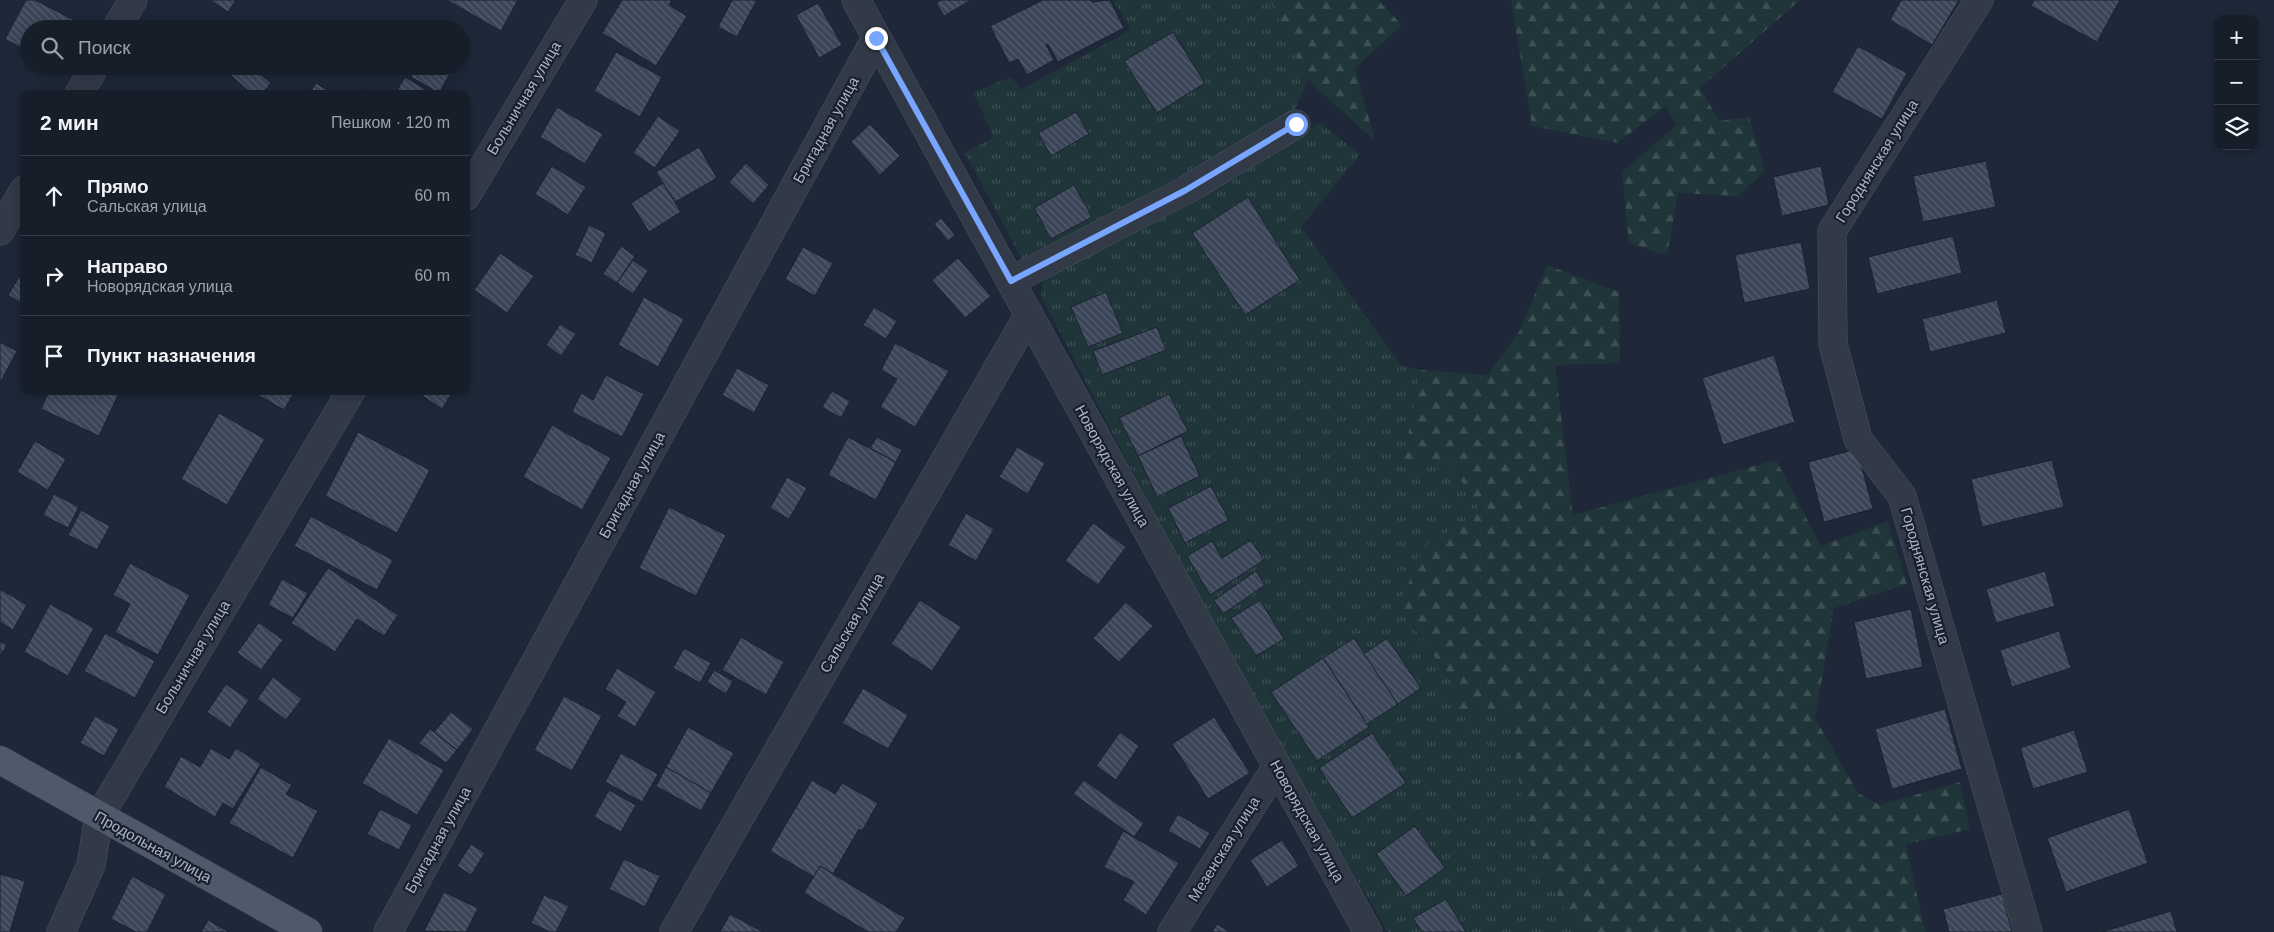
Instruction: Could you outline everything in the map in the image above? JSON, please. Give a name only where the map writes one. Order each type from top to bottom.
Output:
[{"type":"main road","name":"Продольная улица","points":[[0,760],[308,932]]},
{"type":"street","points":[[121,20],[133,0]]},
{"type":"street","name":"Больничная улица","points":[[470,189],[583,0]]},
{"type":"street","name":"Новорядская улица","points":[[856,0],[1368,932]]},
{"type":"street","name":"Городнянская улица","points":[[1979,0],[1832,231],[1833,344],[1858,439],[1902,496],[2028,932]]},
{"type":"street","name":"Бригадная улица","points":[[388,932],[876,38]]},
{"type":"street","points":[[81,90],[90,75]]},
{"type":"street","points":[[1011,281],[1186,190],[1296,124]]},
{"type":"street","points":[[0,231],[20,197]]},
{"type":"street","name":"Сальская улица","points":[[674,932],[1029,314]]},
{"type":"street","name":"Больничная улица","points":[[60,932],[91,865],[99,817],[349,395]]},
{"type":"street","name":"Мезенская улица","points":[[1172,932],[1276,766]]},
{"type":"green space","points":[[1113,0],[1270,0],[1308,80],[1293,113],[1024,263],[965,153],[994,137],[973,92],[1012,77],[1020,90],[1131,30]]},
{"type":"green space","points":[[1270,0],[1378,0],[1402,25],[1355,68],[1375,141],[1308,80]]},
{"type":"green space","points":[[1511,0],[1800,0],[1700,88],[1719,121],[1749,117],[1765,171],[1738,196],[1678,193],[1667,255],[1629,243],[1622,172],[1677,125],[1665,106],[1618,143],[1532,126]]},
{"type":"green space","points":[[1320,123],[1360,154],[1301,227],[1401,365],[1421,370],[1403,461],[1451,465],[1481,512],[1424,546],[1399,607],[1453,683],[1458,712],[1508,708],[1528,839],[1571,922],[1582,932],[1388,932],[1265,725],[1041,296],[1043,278]]},
{"type":"green space","points":[[1547,265],[1619,292],[1620,363],[1555,365],[1573,515],[1776,460],[1821,546],[1888,521],[1907,584],[1834,608],[1815,718],[1858,793],[1880,805],[1960,782],[1970,829],[1906,844],[1925,932],[1582,932],[1571,922],[1528,839],[1508,708],[1458,712],[1453,683],[1399,606],[1424,546],[1481,511],[1451,465],[1403,461],[1421,370],[1488,375],[1520,330]]},
{"type":"building","points":[[26,0],[35,0],[74,20],[20,20],[20,47],[5,39]]},
{"type":"building","points":[[210,0],[236,0],[228,12]]},
{"type":"building","points":[[447,0],[518,0],[501,31]]},
{"type":"building","points":[[622,0],[672,0],[669,5],[687,16],[656,66],[602,33]]},
{"type":"building","points":[[732,0],[757,0],[737,37],[718,27]]},
{"type":"building","points":[[941,0],[971,0],[944,16],[936,3]]},
{"type":"building","points":[[1043,0],[1090,0],[1092,2],[1110,0],[1124,28],[1058,62],[1048,44],[1046,45],[1054,60],[1027,75],[1018,59],[1009,63],[990,26]]},
{"type":"building","points":[[1901,0],[1959,0],[1932,45],[1890,20]]},
{"type":"building","points":[[2034,0],[2120,0],[2097,42],[2031,6]]},
{"type":"building","points":[[818,3],[842,45],[819,58],[796,15]]},
{"type":"building","points":[[1173,32],[1205,83],[1157,113],[1124,61]]},
{"type":"building","points":[[1858,46],[1907,73],[1882,119],[1832,92]]},
{"type":"building","points":[[616,52],[662,77],[640,117],[594,91]]},
{"type":"building","points":[[230,75],[262,75],[271,83],[265,90],[247,90]]},
{"type":"building","points":[[412,75],[449,75],[441,90],[434,90],[411,77]]},
{"type":"building","points":[[405,77],[426,90],[397,90]]},
{"type":"building","points":[[316,83],[327,90],[312,90]]},
{"type":"building","points":[[557,107],[603,134],[585,164],[540,137]]},
{"type":"building","points":[[1076,112],[1089,134],[1051,156],[1038,133]]},
{"type":"building","points":[[658,116],[680,131],[655,168],[633,153]]},
{"type":"building","points":[[870,124],[900,156],[880,175],[851,142]]},
{"type":"building","points":[[699,147],[717,178],[675,202],[656,172]]},
{"type":"building","points":[[1986,161],[1996,207],[1923,222],[1913,176]]},
{"type":"building","points":[[746,163],[769,185],[753,204],[729,182]]},
{"type":"building","points":[[552,166],[586,187],[568,215],[535,194]]},
{"type":"building","points":[[1821,166],[1829,205],[1782,216],[1773,177]]},
{"type":"building","points":[[663,183],[681,212],[649,232],[631,203]]},
{"type":"building","points":[[1074,185],[1092,217],[1051,239],[1034,208]]},
{"type":"building","points":[[1248,197],[1300,280],[1245,315],[1192,233]]},
{"type":"building","points":[[941,218],[955,235],[948,241],[934,224]]},
{"type":"building","points":[[589,225],[606,233],[592,263],[575,255]]},
{"type":"building","points":[[1953,236],[1962,273],[1877,294],[1868,257]]},
{"type":"building","points":[[1801,242],[1810,289],[1744,303],[1735,255]]},
{"type":"building","points":[[621,246],[635,256],[617,283],[603,274]]},
{"type":"building","points":[[803,247],[833,263],[815,296],[785,279]]},
{"type":"building","points":[[500,253],[534,276],[507,313],[474,290]]},
{"type":"building","points":[[958,258],[991,296],[965,318],[932,280]]},
{"type":"building","points":[[633,260],[648,271],[633,294],[617,283]]},
{"type":"building","points":[[20,275],[20,302],[8,295]]},
{"type":"building","points":[[1106,292],[1123,333],[1088,347],[1071,307]]},
{"type":"building","points":[[644,297],[684,319],[658,367],[618,345]]},
{"type":"building","points":[[1997,300],[2006,333],[1930,352],[1922,319]]},
{"type":"building","points":[[874,307],[897,321],[886,339],[863,325]]},
{"type":"building","points":[[560,324],[576,334],[561,356],[546,345]]},
{"type":"building","points":[[1157,327],[1166,350],[1102,375],[1093,351]]},
{"type":"building","points":[[0,342],[17,351],[0,383]]},
{"type":"building","points":[[895,343],[949,371],[915,427],[880,407],[897,379],[881,370]]},
{"type":"building","points":[[1774,355],[1795,422],[1723,445],[1702,378]]},
{"type":"building","points":[[737,368],[769,385],[754,413],[722,395]]},
{"type":"building","points":[[606,375],[644,394],[622,437],[572,412],[581,393],[593,400]]},
{"type":"building","points":[[832,391],[850,401],[841,418],[822,407]]},
{"type":"building","points":[[1169,394],[1188,431],[1138,456],[1119,418]]},
{"type":"building","points":[[47,395],[118,395],[99,436],[41,409]]},
{"type":"building","points":[[258,395],[293,395],[284,410]]},
{"type":"building","points":[[421,395],[451,395],[442,409]]},
{"type":"building","points":[[219,413],[265,439],[227,505],[181,479]]},
{"type":"building","points":[[552,425],[611,458],[582,510],[523,477]]},
{"type":"building","points":[[358,432],[430,470],[397,533],[325,496]]},
{"type":"building","points":[[1181,436],[1200,476],[1157,497],[1138,456]]},
{"type":"building","points":[[848,437],[896,462],[876,500],[828,475]]},
{"type":"building","points":[[877,437],[902,450],[896,462],[870,448]]},
{"type":"building","points":[[35,441],[66,459],[48,490],[17,472]]},
{"type":"building","points":[[1017,447],[1045,463],[1028,494],[999,477]]},
{"type":"building","points":[[1857,449],[1873,509],[1824,522],[1808,462]]},
{"type":"building","points":[[2052,460],[2064,507],[1982,527],[1971,479]]},
{"type":"building","points":[[787,477],[807,488],[789,519],[770,508]]},
{"type":"building","points":[[1211,486],[1229,520],[1185,543],[1168,508]]},
{"type":"building","points":[[54,494],[79,507],[68,528],[43,515]]},
{"type":"building","points":[[669,507],[726,535],[696,596],[639,568]]},
{"type":"building","points":[[81,510],[110,526],[97,550],[68,535]]},
{"type":"building","points":[[966,513],[994,529],[976,561],[948,545]]},
{"type":"building","points":[[311,516],[393,560],[377,590],[294,546]]},
{"type":"building","points":[[1093,523],[1126,547],[1098,585],[1065,561]]},
{"type":"building","points":[[1251,540],[1264,560],[1210,595],[1187,556],[1212,541],[1222,558]]},
{"type":"building","points":[[130,563],[190,595],[158,655],[115,632],[130,604],[113,595]]},
{"type":"building","points":[[328,568],[398,615],[384,636],[357,619],[335,652],[291,623]]},
{"type":"building","points":[[1256,571],[1265,585],[1223,614],[1214,600]]},
{"type":"building","points":[[2045,571],[2055,606],[1996,623],[1986,589]]},
{"type":"building","points":[[282,579],[308,593],[293,618],[268,605]]},
{"type":"building","points":[[0,589],[27,605],[13,630],[0,622]]},
{"type":"building","points":[[920,600],[961,627],[932,671],[891,644]]},
{"type":"building","points":[[1260,600],[1284,639],[1256,656],[1231,618]]},
{"type":"building","points":[[1126,602],[1153,626],[1119,662],[1093,638]]},
{"type":"building","points":[[50,604],[94,628],[68,676],[24,652]]},
{"type":"building","points":[[1911,609],[1923,667],[1866,679],[1854,622]]},
{"type":"building","points":[[259,622],[283,640],[261,670],[237,653]]},
{"type":"building","points":[[2059,631],[2071,668],[2012,687],[2000,650]]},
{"type":"building","points":[[105,633],[155,661],[135,698],[84,671]]},
{"type":"building","points":[[741,637],[784,662],[766,695],[722,670]]},
{"type":"building","points":[[1354,638],[1398,704],[1367,724],[1323,658]]},
{"type":"building","points":[[1387,638],[1421,688],[1398,704],[1364,654]]},
{"type":"building","points":[[0,641],[7,645],[0,656]]},
{"type":"building","points":[[684,648],[711,663],[700,683],[673,668]]},
{"type":"building","points":[[1323,658],[1369,727],[1317,761],[1271,692]]},
{"type":"building","points":[[617,668],[656,692],[635,727],[617,716],[626,702],[605,689]]},
{"type":"building","points":[[714,670],[733,681],[726,694],[707,682]]},
{"type":"building","points":[[273,677],[302,699],[286,720],[257,699]]},
{"type":"building","points":[[226,684],[249,700],[230,728],[207,712]]},
{"type":"building","points":[[863,688],[908,715],[888,749],[842,723]]},
{"type":"building","points":[[564,696],[602,716],[572,771],[534,750]]},
{"type":"building","points":[[1945,709],[1962,769],[1892,789],[1875,729]]},
{"type":"building","points":[[451,712],[473,729],[457,750],[434,732]]},
{"type":"building","points":[[95,716],[119,729],[104,756],[80,743]]},
{"type":"building","points":[[1214,717],[1250,773],[1208,799],[1172,744]]},
{"type":"building","points":[[688,727],[734,753],[711,793],[666,767]]},
{"type":"building","points":[[430,729],[457,750],[446,763],[419,743]]},
{"type":"building","points":[[2074,730],[2088,772],[2033,789],[2020,748]]},
{"type":"building","points":[[1120,732],[1139,746],[1116,780],[1096,766]]},
{"type":"building","points":[[1372,733],[1406,783],[1352,818],[1319,768]]},
{"type":"building","points":[[389,738],[444,770],[417,815],[362,783]]},
{"type":"building","points":[[211,748],[229,759],[236,748],[261,764],[233,809],[223,803],[215,817],[164,787],[181,756],[200,767]]},
{"type":"building","points":[[621,753],[658,774],[642,802],[605,782]]},
{"type":"building","points":[[261,767],[292,785],[286,794],[318,811],[293,858],[229,823]]},
{"type":"building","points":[[666,767],[711,793],[701,811],[656,786]]},
{"type":"building","points":[[812,780],[835,794],[842,783],[878,803],[862,831],[859,829],[833,874],[820,866],[814,877],[770,851]]},
{"type":"building","points":[[1084,780],[1144,823],[1134,837],[1073,794]]},
{"type":"building","points":[[609,790],[636,805],[621,832],[594,817]]},
{"type":"building","points":[[380,809],[412,825],[399,850],[367,834]]},
{"type":"building","points":[[2129,809],[2148,863],[2066,892],[2047,838]]},
{"type":"building","points":[[1178,814],[1210,833],[1200,849],[1168,831]]},
{"type":"building","points":[[1415,826],[1445,868],[1406,896],[1376,854]]},
{"type":"building","points":[[1123,831],[1179,863],[1146,915],[1123,900],[1134,882],[1104,867]]},
{"type":"building","points":[[1282,840],[1299,866],[1267,887],[1250,860]]},
{"type":"building","points":[[471,844],[485,853],[471,875],[457,866]]},
{"type":"building","points":[[624,859],[660,876],[645,907],[609,889]]},
{"type":"building","points":[[820,866],[905,918],[896,932],[868,932],[804,893]]},
{"type":"building","points":[[0,874],[25,881],[10,932],[0,932]]},
{"type":"building","points":[[132,876],[166,894],[147,932],[136,932],[111,919]]},
{"type":"building","points":[[444,892],[478,908],[466,932],[424,931]]},
{"type":"building","points":[[2002,894],[2012,932],[1949,932],[1943,909]]},
{"type":"building","points":[[544,895],[569,906],[556,932],[550,932],[531,923]]},
{"type":"building","points":[[1446,899],[1466,932],[1422,932],[1413,918]]},
{"type":"building","points":[[2171,911],[2177,932],[2102,932]]},
{"type":"building","points":[[730,914],[763,932],[720,932]]},
{"type":"building","points":[[208,920],[229,932],[201,932]]},
{"type":"building","points":[[1217,924],[1230,932],[1212,932]]},
{"type":"route","points":[[876,38],[1011,281],[1186,190],[1296,124]]}]
